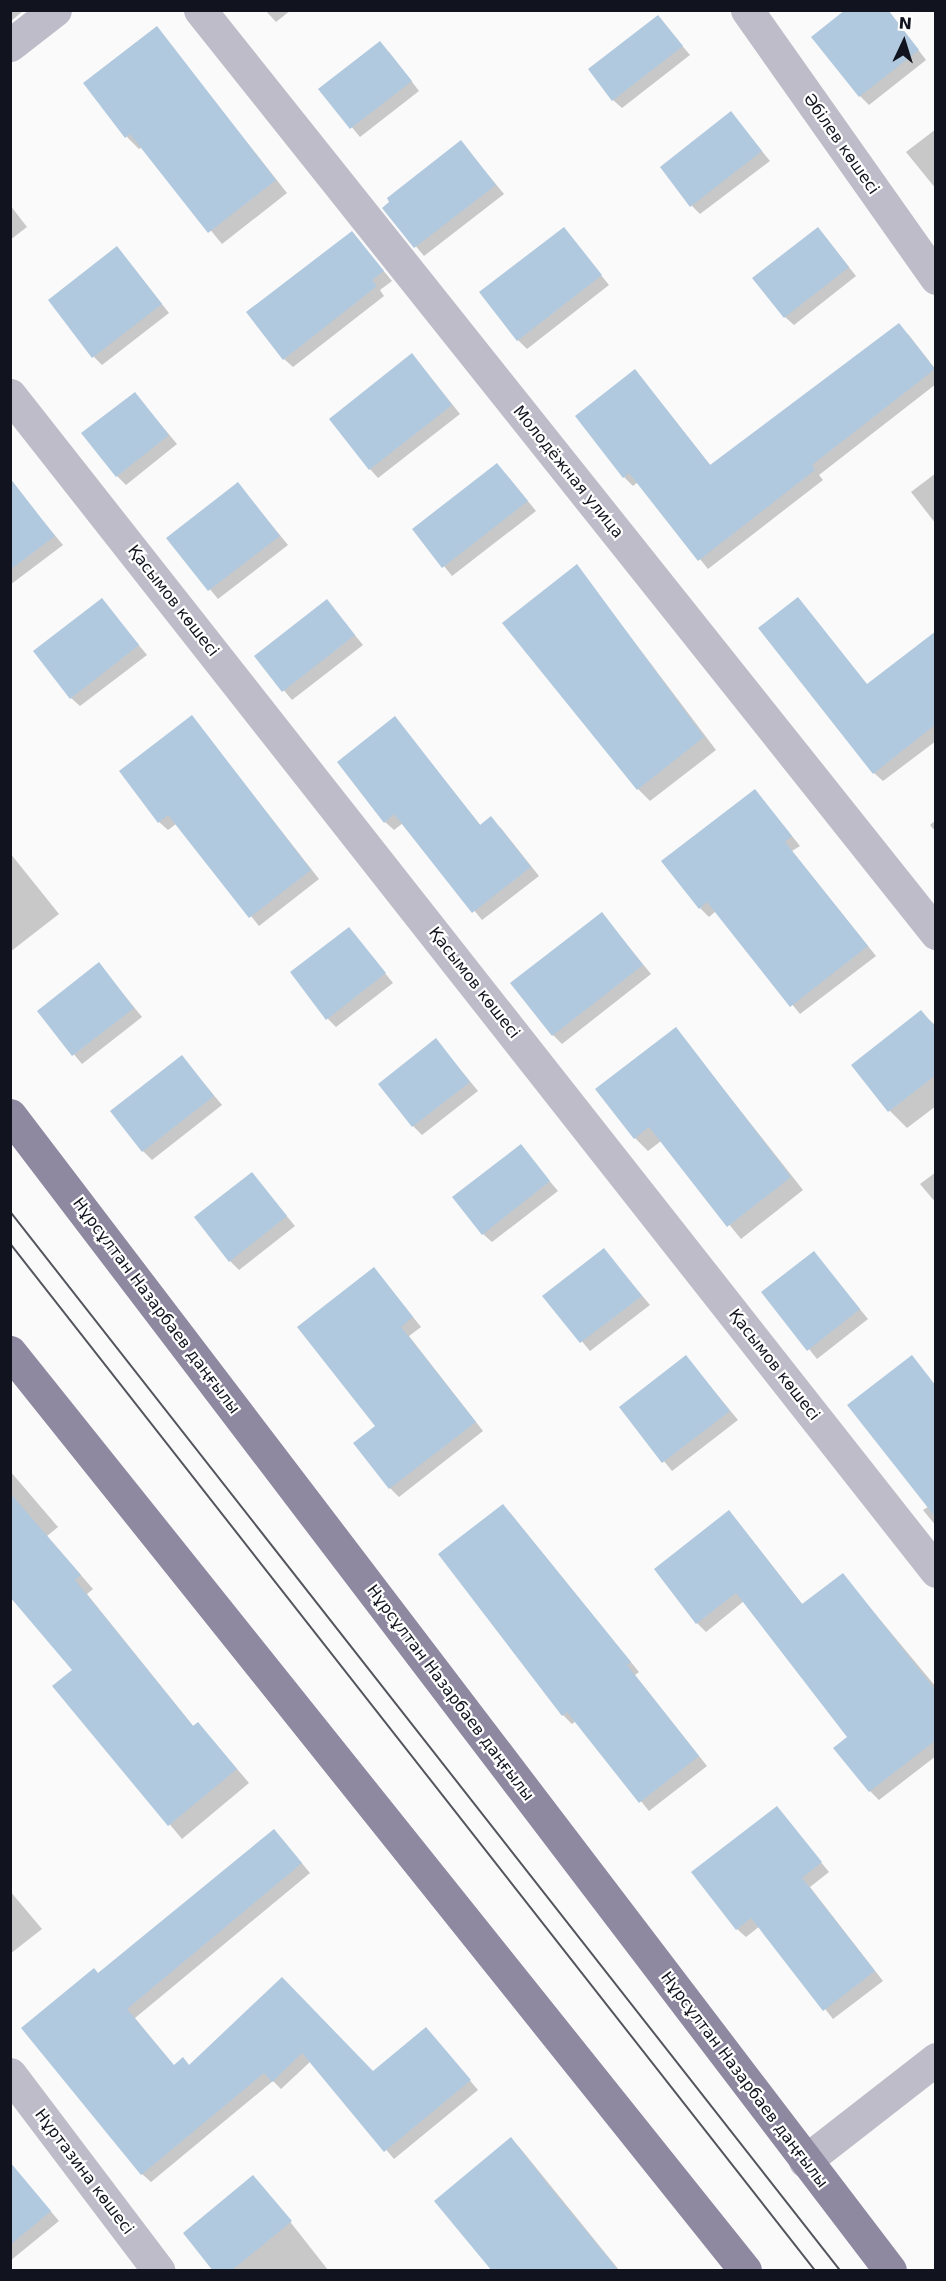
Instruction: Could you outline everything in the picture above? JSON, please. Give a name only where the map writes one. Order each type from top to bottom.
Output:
[{"type":"main road","name":"Нұрсұлтан Назарбаев даңғылы","points":[[10,1115],[891,2271]]},
{"type":"main road","points":[[10,1352],[744,2271]]},
{"type":"street","points":[[10,45],[55,10]]},
{"type":"street","name":"Молодёжная улица","points":[[200,10],[936,933]]},
{"type":"street","name":"Әбілев көшесі","points":[[747,10],[936,278]]},
{"type":"street","name":"Қасымов көшесі","points":[[10,395],[936,1571]]},
{"type":"street","points":[[805,2161],[936,2059]]},
{"type":"street","name":"Нұртазина көшесі","points":[[10,2074],[158,2271]]},
{"type":"building","points":[[845,10],[888,10],[919,50],[859,97],[811,37]]},
{"type":"building","points":[[658,15],[683,46],[612,101],[588,69]]},
{"type":"building","points":[[157,26],[276,180],[208,233],[130,134],[125,138],[83,83]]},
{"type":"building","points":[[380,41],[412,81],[350,129],[318,89]]},
{"type":"building","points":[[731,111],[762,151],[690,207],[660,167]]},
{"type":"building","points":[[461,140],[496,185],[414,248],[382,208],[389,202],[387,198]]},
{"type":"building","points":[[564,227],[602,275],[517,341],[479,292]]},
{"type":"building","points":[[818,227],[849,267],[784,318],[752,278]]},
{"type":"building","points":[[352,231],[384,271],[372,280],[377,286],[283,360],[246,312]]},
{"type":"building","points":[[117,246],[162,304],[92,358],[48,300]]},
{"type":"building","points":[[899,323],[935,369],[812,465],[815,470],[698,561],[629,473],[623,478],[575,416],[635,369],[710,465]]},
{"type":"building","points":[[412,353],[452,405],[369,470],[329,419]]},
{"type":"building","points":[[135,392],[169,435],[116,477],[81,433]]},
{"type":"building","points":[[497,463],[528,501],[442,568],[412,529]]},
{"type":"building","points":[[10,478],[55,536],[10,570]]},
{"type":"building","points":[[238,482],[280,536],[208,591],[166,538]]},
{"type":"building","points":[[577,564],[704,737],[637,790],[502,623]]},
{"type":"building","points":[[798,597],[867,684],[936,631],[936,724],[873,774],[758,628]]},
{"type":"building","points":[[102,598],[139,645],[70,699],[33,651]]},
{"type":"building","points":[[327,599],[355,635],[282,692],[254,656]]},
{"type":"building","points":[[192,715],[311,870],[249,918],[168,815],[158,823],[119,771]]},
{"type":"building","points":[[395,716],[480,825],[491,816],[531,867],[472,913],[394,814],[384,823],[337,762]]},
{"type":"building","points":[[755,789],[792,836],[785,842],[868,946],[790,1007],[707,902],[699,909],[661,861]]},
{"type":"building","points":[[602,912],[643,965],[552,1036],[510,983]]},
{"type":"building","points":[[349,927],[386,973],[326,1020],[290,972]]},
{"type":"building","points":[[99,962],[134,1008],[72,1056],[37,1011]]},
{"type":"building","points":[[921,1010],[936,1028],[936,1075],[888,1112],[851,1065]]},
{"type":"building","points":[[676,1027],[791,1177],[727,1227],[649,1127],[634,1139],[595,1089]]},
{"type":"building","points":[[436,1038],[470,1082],[412,1127],[378,1084]]},
{"type":"building","points":[[182,1055],[214,1096],[142,1152],[110,1111]]},
{"type":"building","points":[[521,1144],[550,1181],[482,1235],[452,1197]]},
{"type":"building","points":[[252,1172],[287,1216],[229,1262],[194,1217]]},
{"type":"building","points":[[604,1248],[642,1296],[580,1343],[542,1296]]},
{"type":"building","points":[[814,1251],[860,1309],[807,1351],[761,1292]]},
{"type":"building","points":[[374,1267],[413,1317],[401,1327],[476,1422],[389,1489],[353,1443],[375,1426],[297,1327]]},
{"type":"building","points":[[686,1355],[730,1411],[662,1463],[619,1407]]},
{"type":"building","points":[[912,1355],[936,1386],[936,1518],[847,1405]]},
{"type":"building","points":[[10,1493],[81,1575],[75,1580],[193,1726],[198,1722],[237,1769],[168,1826],[52,1686],[72,1670],[10,1597]]},
{"type":"building","points":[[503,1504],[631,1662],[627,1665],[699,1756],[639,1803],[567,1712],[562,1716],[438,1554]]},
{"type":"building","points":[[729,1510],[802,1604],[843,1573],[936,1691],[936,1740],[869,1792],[833,1748],[847,1737],[736,1593],[696,1624],[654,1569]]},
{"type":"building","points":[[777,1806],[822,1862],[802,1878],[875,1971],[823,2011],[751,1918],[736,1930],[691,1872]]},
{"type":"building","points":[[274,1829],[302,1863],[127,2009],[174,2065],[183,2057],[189,2065],[282,1977],[373,2071],[426,2027],[471,2080],[384,2152],[302,2053],[272,2082],[264,2073],[141,2175],[21,2028],[94,1968],[98,1973]]},
{"type":"building","points":[[511,2137],[619,2271],[492,2271],[434,2201]]},
{"type":"building","points":[[10,2162],[51,2211],[10,2245]]},
{"type":"building","points":[[253,2175],[292,2221],[231,2271],[213,2271],[183,2233]]},
{"type":"tram line","points":[[10,1211],[840,2270]]},
{"type":"tram line","points":[[10,1243],[815,2270]]}]
